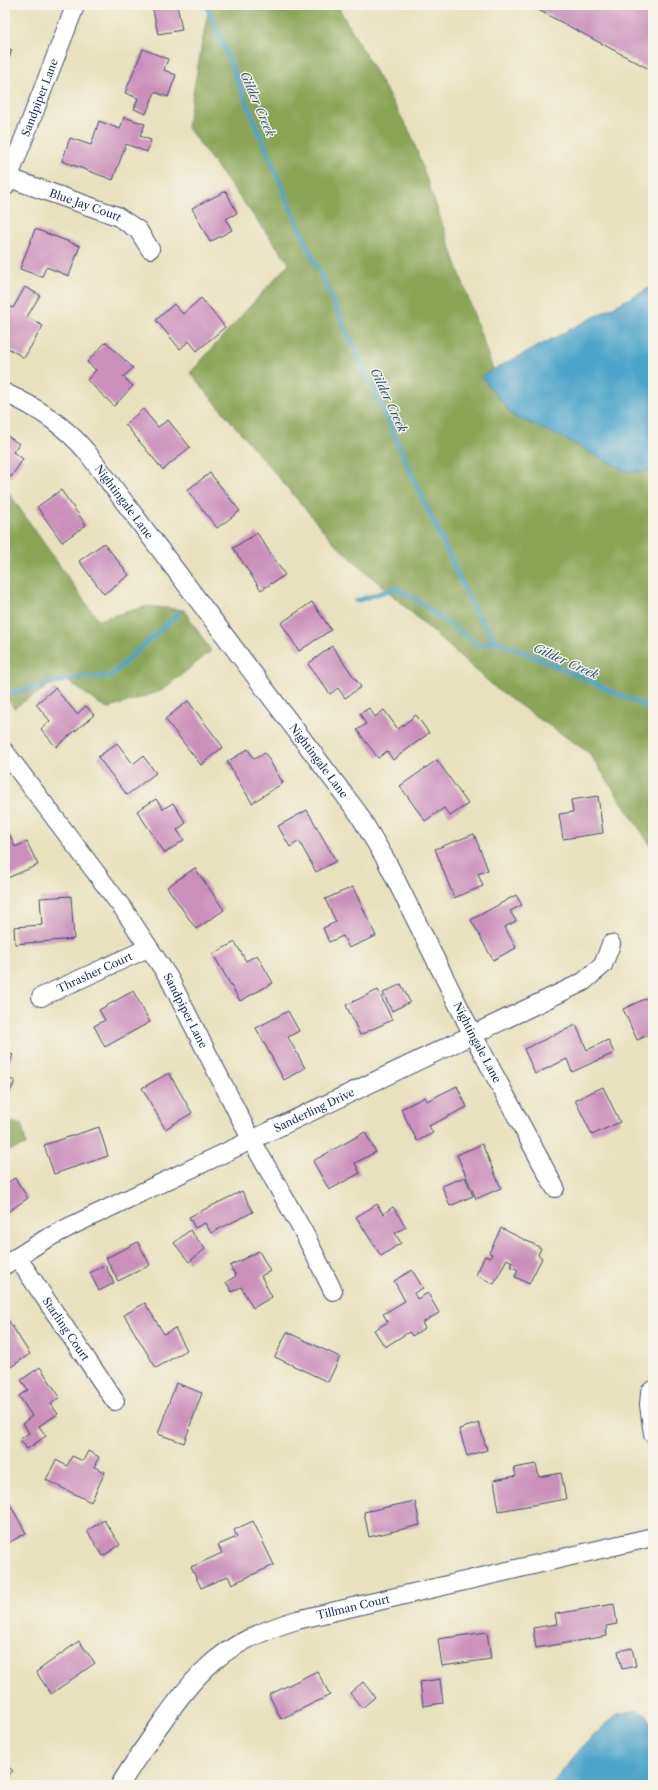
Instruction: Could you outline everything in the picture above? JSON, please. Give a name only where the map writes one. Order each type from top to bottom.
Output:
[{"type":"street","name":"Sandpiper Lane","points":[[7,183],[74,9]]},
{"type":"street","name":"Blue Jay Court","points":[[7,183],[116,216],[138,230],[150,249]]},
{"type":"street","name":"Nightingale Lane","points":[[5,394],[48,415],[75,438],[86,451],[358,813],[386,860],[474,1035],[555,1188]]},
{"type":"street","name":"Sandpiper Lane","points":[[5,752],[124,910],[182,1002],[252,1141],[304,1233],[333,1290]]},
{"type":"street","name":"Sanderling Drive","points":[[11,1261],[71,1226],[583,982],[604,965],[611,944]]},
{"type":"street","name":"Thrasher Court","points":[[41,996],[148,948]]},
{"type":"street","name":"Starling Court","points":[[11,1261],[115,1401]]},
{"type":"street","points":[[653,1390],[650,1392],[649,1404],[653,1434]]},
{"type":"street","name":"Tillman Court","points":[[120,1785],[178,1699],[197,1676],[229,1648],[249,1637],[297,1620],[653,1537]]},
{"type":"green space","points":[[209,5],[337,5],[411,134],[503,398],[653,454],[653,849],[589,753],[499,691],[335,544],[190,373],[289,263],[187,127]]},
{"type":"green space","points":[[5,492],[8,492],[98,620],[148,606],[184,610],[211,651],[161,691],[107,709],[62,677],[14,708],[5,696]]},
{"type":"green space","points":[[5,1120],[22,1125],[26,1145],[5,1152]]},
{"type":"water","points":[[653,286],[653,471],[627,472],[563,438],[513,416],[481,376]]},
{"type":"water","points":[[635,1710],[647,1715],[653,1725],[653,1781],[648,1785],[551,1785],[580,1749],[615,1715]]},
{"type":"building","points":[[152,5],[177,5],[182,30],[158,34]]},
{"type":"building","points":[[529,5],[653,5],[653,71]]},
{"type":"building","points":[[5,47],[12,50],[5,69]]},
{"type":"building","points":[[143,49],[168,59],[164,70],[176,75],[168,97],[155,92],[146,114],[134,109],[138,98],[125,93]]},
{"type":"building","points":[[124,117],[145,124],[140,136],[151,140],[147,152],[126,144],[113,180],[62,161],[70,138],[91,145],[99,121],[120,129]]},
{"type":"building","points":[[226,191],[237,213],[226,219],[232,230],[210,242],[192,208]]},
{"type":"building","points":[[35,229],[80,246],[69,276],[46,267],[42,277],[20,269]]},
{"type":"building","points":[[25,287],[40,295],[27,317],[43,326],[24,358],[5,346],[5,310],[8,305],[13,308]]},
{"type":"building","points":[[201,298],[225,327],[197,351],[189,341],[180,349],[156,320],[174,304],[183,314]]},
{"type":"building","points":[[106,342],[133,368],[123,377],[133,386],[114,406],[87,380],[96,370],[87,362]]},
{"type":"building","points":[[143,409],[158,427],[168,420],[190,447],[163,470],[125,424]]},
{"type":"building","points":[[5,434],[19,444],[13,452],[23,459],[11,477],[5,472]]},
{"type":"building","points":[[210,473],[240,511],[217,528],[187,490]]},
{"type":"building","points":[[61,490],[86,525],[62,542],[37,507]]},
{"type":"building","points":[[257,533],[285,575],[261,590],[233,548]]},
{"type":"building","points":[[104,543],[129,575],[104,594],[79,561]]},
{"type":"building","points":[[312,602],[331,630],[299,651],[281,623]]},
{"type":"building","points":[[332,646],[361,687],[345,698],[338,688],[330,694],[308,664]]},
{"type":"building","points":[[55,688],[77,714],[86,706],[94,715],[56,747],[41,729],[50,721],[36,704]]},
{"type":"building","points":[[188,701],[223,747],[201,765],[165,719]]},
{"type":"building","points":[[369,708],[375,717],[384,710],[398,729],[416,715],[429,733],[393,760],[387,751],[378,758],[357,730],[366,724],[360,714]]},
{"type":"building","points":[[117,743],[133,764],[143,756],[156,773],[127,795],[98,757]]},
{"type":"building","points":[[248,749],[254,759],[265,753],[283,783],[252,803],[227,762]]},
{"type":"building","points":[[437,760],[468,804],[450,816],[444,808],[425,821],[400,786]]},
{"type":"building","points":[[598,796],[603,833],[563,839],[559,814],[573,812],[571,800]]},
{"type":"building","points":[[156,799],[163,809],[173,803],[186,823],[177,830],[184,840],[165,853],[137,811]]},
{"type":"building","points":[[307,810],[336,861],[316,872],[299,841],[290,847],[278,826]]},
{"type":"building","points":[[474,834],[488,870],[478,874],[483,886],[454,898],[435,849]]},
{"type":"building","points":[[10,835],[15,847],[27,842],[38,865],[5,879],[5,837]]},
{"type":"building","points":[[195,868],[224,910],[196,929],[167,887]]},
{"type":"building","points":[[353,887],[376,936],[349,948],[343,936],[329,942],[323,928],[336,922],[325,899]]},
{"type":"building","points":[[516,895],[522,905],[510,911],[516,921],[505,927],[516,948],[493,960],[471,920]]},
{"type":"building","points":[[71,896],[74,939],[15,944],[14,927],[42,925],[40,898]]},
{"type":"building","points":[[235,942],[246,961],[257,955],[273,983],[240,1001],[213,954]]},
{"type":"building","points":[[401,984],[410,1002],[392,1011],[383,993]]},
{"type":"building","points":[[378,990],[392,1020],[360,1035],[346,1005]]},
{"type":"building","points":[[133,991],[150,1022],[105,1047],[94,1026],[105,1020],[99,1010]]},
{"type":"building","points":[[653,995],[653,1033],[637,1040],[623,1009]]},
{"type":"building","points":[[288,1011],[299,1031],[288,1037],[305,1068],[284,1080],[256,1028]]},
{"type":"building","points":[[576,1025],[587,1050],[608,1040],[614,1053],[572,1072],[567,1059],[535,1074],[524,1049]]},
{"type":"building","points":[[5,1051],[13,1055],[5,1072]]},
{"type":"building","points":[[169,1073],[192,1113],[165,1129],[142,1088]]},
{"type":"building","points":[[5,1077],[15,1081],[5,1103]]},
{"type":"building","points":[[457,1086],[467,1107],[429,1126],[433,1133],[417,1141],[401,1109],[425,1097],[427,1101]]},
{"type":"building","points":[[603,1087],[620,1122],[592,1135],[575,1100]]},
{"type":"building","points":[[99,1127],[108,1156],[54,1174],[44,1145]]},
{"type":"building","points":[[365,1132],[376,1152],[355,1163],[360,1173],[329,1190],[313,1161]]},
{"type":"building","points":[[482,1144],[501,1188],[476,1199],[457,1155]]},
{"type":"building","points":[[465,1177],[473,1196],[450,1206],[442,1186]]},
{"type":"building","points":[[15,1178],[28,1198],[5,1214],[5,1184]]},
{"type":"building","points":[[242,1191],[253,1212],[211,1233],[205,1223],[195,1228],[189,1217]]},
{"type":"building","points":[[377,1204],[383,1214],[393,1207],[406,1227],[395,1233],[401,1243],[381,1256],[356,1217]]},
{"type":"building","points":[[501,1228],[541,1248],[538,1255],[542,1258],[529,1284],[515,1277],[518,1270],[510,1266],[512,1262],[507,1259],[494,1284],[476,1275],[485,1256],[490,1258],[492,1254],[489,1253]]},
{"type":"building","points":[[190,1230],[205,1249],[189,1262],[174,1243]]},
{"type":"building","points":[[138,1242],[150,1265],[118,1281],[106,1258]]},
{"type":"building","points":[[259,1251],[270,1271],[261,1276],[272,1297],[253,1308],[241,1287],[232,1292],[226,1282],[236,1276],[230,1266]]},
{"type":"building","points":[[105,1265],[114,1283],[99,1291],[90,1273]]},
{"type":"building","points":[[412,1270],[423,1288],[414,1293],[417,1299],[428,1293],[439,1313],[422,1323],[425,1328],[412,1336],[409,1332],[385,1347],[374,1330],[388,1322],[383,1314],[405,1301],[394,1281]]},
{"type":"building","points":[[145,1303],[164,1334],[175,1328],[187,1350],[156,1368],[124,1315]]},
{"type":"building","points":[[5,1315],[30,1354],[5,1371]]},
{"type":"building","points":[[287,1332],[340,1357],[328,1382],[275,1357]]},
{"type":"building","points":[[40,1367],[60,1397],[51,1404],[58,1414],[39,1426],[46,1436],[27,1449],[20,1439],[29,1433],[23,1423],[32,1416],[19,1396],[28,1390],[21,1380]]},
{"type":"building","points":[[176,1383],[202,1393],[184,1443],[158,1434]]},
{"type":"building","points":[[479,1423],[487,1450],[467,1456],[459,1429]]},
{"type":"building","points":[[88,1451],[99,1457],[94,1467],[105,1472],[91,1502],[46,1480],[56,1460],[67,1466],[72,1456],[83,1461]]},
{"type":"building","points":[[536,1464],[539,1477],[561,1473],[566,1499],[499,1511],[494,1480],[516,1476],[514,1468]]},
{"type":"building","points":[[8,1501],[26,1533],[5,1545],[5,1502]]},
{"type":"building","points":[[415,1501],[420,1525],[369,1537],[364,1512]]},
{"type":"building","points":[[104,1520],[120,1545],[103,1556],[87,1531]]},
{"type":"building","points":[[253,1521],[274,1565],[232,1584],[228,1576],[201,1588],[191,1567],[222,1553],[218,1545],[237,1537],[234,1530]]},
{"type":"building","points":[[614,1604],[617,1624],[606,1626],[607,1636],[536,1648],[533,1628],[557,1624],[555,1614]]},
{"type":"building","points":[[487,1632],[491,1659],[442,1666],[438,1639]]},
{"type":"building","points":[[79,1641],[95,1663],[51,1694],[36,1672]]},
{"type":"building","points":[[632,1648],[636,1666],[622,1669],[618,1651]]},
{"type":"building","points":[[317,1671],[330,1695],[281,1719],[269,1695]]},
{"type":"building","points":[[440,1679],[443,1703],[423,1706],[420,1682]]},
{"type":"building","points":[[363,1682],[375,1697],[362,1708],[350,1693]]},
{"type":"building","points":[[5,1763],[13,1771],[5,1779]]},
{"type":"waterway","name":"Gilder Creek","points":[[206,5],[297,223],[474,610],[496,641],[547,662],[653,710]]},
{"type":"waterway","points":[[356,601],[396,588],[415,599],[478,645],[496,641]]},
{"type":"waterway","points":[[5,695],[77,677],[109,677],[178,614]]}]
